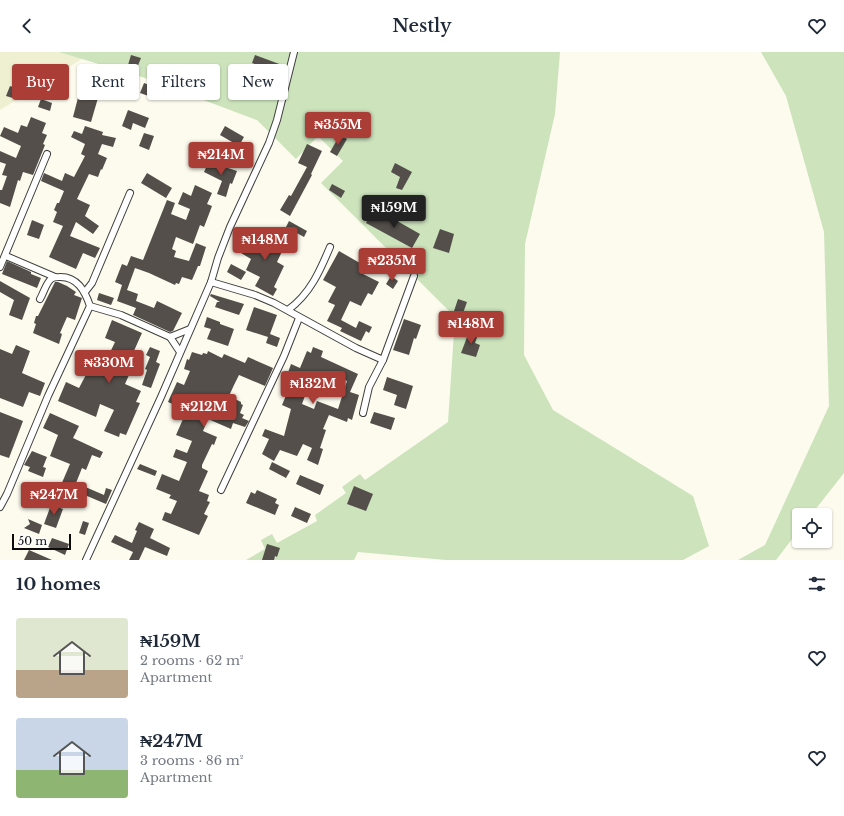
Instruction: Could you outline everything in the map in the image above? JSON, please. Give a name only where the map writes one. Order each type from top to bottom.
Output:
[{"type":"street","points":[[86,560],[158,404],[211,282],[218,258],[230,227],[269,143],[277,120],[294,52]]},
{"type":"street","points":[[0,267],[6,256],[47,154]]},
{"type":"street","points":[[85,292],[92,283],[130,193]]},
{"type":"street","points":[[288,310],[299,302],[320,272],[330,247]]},
{"type":"street","points":[[6,256],[55,277]]},
{"type":"street","points":[[0,508],[48,396],[90,306],[85,292],[74,280],[66,276],[50,279],[40,299]]},
{"type":"street","points":[[363,413],[369,387],[383,360],[414,276]]},
{"type":"street","points":[[211,282],[255,296],[288,310],[299,318],[316,325],[356,348],[383,360]]},
{"type":"street","points":[[90,306],[121,315],[170,337],[180,352]]},
{"type":"street","points":[[221,490],[281,363],[299,318]]},
{"type":"street","points":[[170,337],[190,329]]},
{"type":"green space","points":[[0,52],[93,52],[69,67],[69,64],[12,64],[12,100],[16,100],[0,110]]},
{"type":"green space","points":[[59,52],[560,52],[555,114],[525,244],[524,355],[553,410],[693,496],[709,546],[683,560],[446,560],[358,552],[354,560],[246,560],[265,549],[261,540],[272,534],[277,543],[317,521],[315,515],[346,493],[342,487],[360,474],[365,480],[448,422],[455,317],[321,183],[343,161],[318,136],[296,159],[257,120],[204,100],[220,100],[220,64],[147,64],[147,79],[139,76],[139,64],[99,64]]},
{"type":"green space","points":[[761,52],[844,52],[844,473],[816,508],[792,508],[792,539],[776,560],[738,560],[765,545],[829,406],[824,232],[786,96]]},
{"type":"building","points":[[131,55],[141,58],[139,64],[128,64]]},
{"type":"building","points":[[255,55],[279,64],[255,64],[252,63]]},
{"type":"building","points":[[144,83],[147,84],[147,95],[140,93]]},
{"type":"building","points":[[10,86],[12,87],[12,98],[6,96]]},
{"type":"building","points":[[41,100],[52,103],[50,111],[38,107]]},
{"type":"building","points":[[77,100],[97,100],[91,122],[73,117]]},
{"type":"building","points":[[128,110],[149,118],[145,128],[133,123],[131,130],[122,126]]},
{"type":"building","points":[[31,117],[46,123],[42,133],[47,135],[43,144],[45,145],[33,175],[23,172],[20,181],[18,180],[10,207],[0,203],[0,190],[2,190],[7,176],[2,175],[6,164],[0,162],[0,151],[16,158],[21,146],[0,136],[4,127],[18,133],[21,125],[27,127]]},
{"type":"building","points":[[85,126],[103,132],[102,135],[116,138],[113,147],[102,144],[98,154],[107,158],[102,170],[101,169],[98,177],[89,174],[77,199],[90,205],[85,216],[99,226],[93,234],[76,222],[70,236],[100,248],[95,258],[83,253],[76,269],[49,257],[63,226],[53,222],[57,212],[54,210],[64,191],[41,181],[44,173],[62,181],[65,173],[74,177],[85,156],[81,154],[85,144],[71,137],[74,131],[82,134]]},
{"type":"building","points":[[225,126],[244,137],[239,146],[220,135]]},
{"type":"building","points":[[144,133],[154,136],[149,150],[139,146]]},
{"type":"building","points":[[340,135],[347,139],[337,156],[330,152]]},
{"type":"building","points":[[307,144],[322,151],[311,174],[312,175],[290,216],[280,210],[289,195],[291,196],[307,167],[298,163]]},
{"type":"building","points":[[210,159],[223,165],[222,166],[237,171],[232,184],[230,183],[226,197],[217,194],[222,181],[204,172]]},
{"type":"building","points":[[395,163],[412,172],[402,190],[396,188],[400,177],[391,172]]},
{"type":"building","points":[[147,173],[172,188],[166,198],[141,183]]},
{"type":"building","points":[[332,184],[345,191],[341,198],[329,190]]},
{"type":"building","points":[[195,185],[212,193],[207,204],[212,206],[204,227],[200,225],[193,244],[176,237],[172,249],[176,251],[174,257],[189,261],[196,243],[206,247],[200,266],[198,266],[192,280],[182,277],[179,284],[176,283],[175,285],[135,268],[127,290],[138,294],[136,301],[154,308],[157,301],[182,313],[173,331],[170,332],[133,315],[136,308],[117,301],[122,285],[115,282],[122,264],[127,266],[131,256],[143,260],[167,200],[175,203],[171,214],[186,220],[190,209],[178,204],[183,192],[191,196]]},
{"type":"building","points":[[371,213],[381,218],[383,213],[420,234],[412,248],[366,223]]},
{"type":"building","points":[[32,220],[44,225],[39,239],[27,235]]},
{"type":"building","points":[[289,221],[307,231],[304,237],[286,227]]},
{"type":"building","points":[[440,229],[454,234],[449,253],[433,248]]},
{"type":"building","points":[[267,230],[286,243],[277,262],[284,266],[274,287],[277,289],[273,296],[255,286],[260,277],[246,270],[251,259],[236,250],[240,243],[253,250]]},
{"type":"building","points":[[339,251],[365,266],[361,273],[379,282],[372,295],[368,293],[361,306],[350,301],[341,320],[356,328],[359,321],[372,327],[369,333],[366,331],[361,341],[340,331],[342,328],[327,321],[335,305],[328,302],[336,287],[323,280]]},
{"type":"building","points":[[7,261],[41,278],[37,288],[2,274]]},
{"type":"building","points":[[231,264],[246,272],[241,280],[227,272]]},
{"type":"building","points":[[391,276],[398,281],[393,289],[386,284]]},
{"type":"building","points":[[0,281],[30,298],[22,320],[9,315],[14,300],[0,292]]},
{"type":"building","points":[[55,282],[67,286],[76,292],[74,295],[82,298],[75,320],[67,317],[60,333],[62,334],[59,344],[33,333],[36,324],[34,323],[36,316],[38,316]]},
{"type":"building","points":[[99,293],[114,298],[111,305],[97,300]]},
{"type":"building","points":[[211,294],[244,304],[239,315],[215,307],[217,302],[220,302],[210,296]]},
{"type":"building","points":[[458,299],[467,302],[461,319],[452,317]]},
{"type":"building","points":[[254,307],[277,315],[270,334],[280,338],[277,347],[266,343],[268,337],[246,330]]},
{"type":"building","points":[[207,317],[234,329],[228,346],[207,339],[211,329],[204,327]]},
{"type":"building","points":[[404,319],[421,325],[416,339],[414,338],[409,355],[393,350]]},
{"type":"building","points":[[112,320],[142,333],[124,373],[129,375],[125,384],[141,391],[136,402],[140,403],[126,435],[120,433],[119,437],[104,431],[114,410],[100,404],[96,417],[58,401],[66,382],[79,388],[89,369],[94,371],[95,369],[109,376],[114,364],[106,361],[115,342],[105,338]]},
{"type":"building","points":[[469,332],[478,334],[475,343],[480,345],[476,357],[461,353]]},
{"type":"building","points":[[16,345],[30,351],[22,373],[45,383],[40,396],[29,392],[23,407],[0,398],[0,349],[12,354]]},
{"type":"building","points":[[150,347],[160,351],[156,362],[160,364],[151,388],[142,385],[147,370],[145,369],[150,357],[146,355]]},
{"type":"building","points":[[313,347],[323,351],[321,357],[358,374],[350,392],[359,395],[352,420],[348,418],[347,422],[329,415],[323,429],[326,430],[320,448],[323,449],[318,465],[307,460],[312,448],[303,444],[297,456],[280,450],[274,461],[262,454],[269,439],[262,436],[265,429],[284,436],[291,409],[282,405],[290,386],[284,384],[291,364],[300,368],[307,351],[311,353]],"holes":[[[328,372],[347,381],[338,409],[317,401],[314,409],[302,404],[306,393],[318,398]]]},
{"type":"building","points":[[208,351],[222,358],[224,354],[245,363],[248,357],[273,368],[265,386],[239,375],[234,385],[229,396],[241,402],[243,405],[240,413],[244,415],[242,418],[249,421],[245,427],[233,423],[231,429],[208,419],[203,431],[217,437],[202,465],[202,468],[208,471],[199,491],[209,495],[207,501],[210,502],[204,514],[208,516],[199,535],[162,520],[165,512],[171,514],[177,501],[169,498],[171,495],[156,489],[162,474],[179,481],[187,462],[173,457],[176,449],[187,453],[192,441],[176,435],[187,410],[168,402],[177,382],[184,385],[190,371],[184,369],[187,359],[189,360],[192,352],[202,355],[203,353],[207,354]]},
{"type":"building","points":[[387,377],[413,386],[406,409],[394,405],[397,395],[383,390]]},
{"type":"building","points":[[0,412],[23,421],[9,458],[0,455]]},
{"type":"building","points":[[374,412],[395,418],[391,430],[370,423]]},
{"type":"building","points":[[50,413],[79,426],[73,438],[103,452],[100,458],[92,455],[86,470],[82,468],[76,483],[104,495],[106,488],[112,490],[106,504],[61,485],[70,464],[50,456],[58,435],[43,428]]},
{"type":"building","points":[[32,451],[47,457],[43,467],[46,468],[43,477],[28,471],[30,467],[24,465]]},
{"type":"building","points":[[272,462],[290,471],[286,478],[269,469]]},
{"type":"building","points":[[140,464],[157,471],[155,476],[137,469]]},
{"type":"building","points":[[300,475],[324,485],[320,495],[296,484]]},
{"type":"building","points":[[354,486],[373,494],[366,511],[347,504]]},
{"type":"building","points":[[257,490],[277,499],[275,503],[279,505],[275,515],[246,503],[251,492],[255,494]]},
{"type":"building","points":[[51,505],[63,509],[56,528],[44,524]]},
{"type":"building","points":[[295,507],[311,514],[307,523],[291,516]]},
{"type":"building","points":[[28,519],[42,525],[39,534],[24,528],[30,524]]},
{"type":"building","points":[[83,521],[89,523],[85,535],[79,533]]},
{"type":"building","points":[[139,522],[154,529],[150,538],[170,548],[167,556],[145,547],[139,560],[129,560],[133,552],[111,542],[115,535],[132,543],[137,531],[135,530]]},
{"type":"building","points":[[52,538],[69,544],[65,555],[48,547]]},
{"type":"building","points":[[267,544],[280,548],[277,557],[275,556],[274,560],[262,560]]},
{"type":"building","points":[[29,550],[52,560],[24,560]]}]
